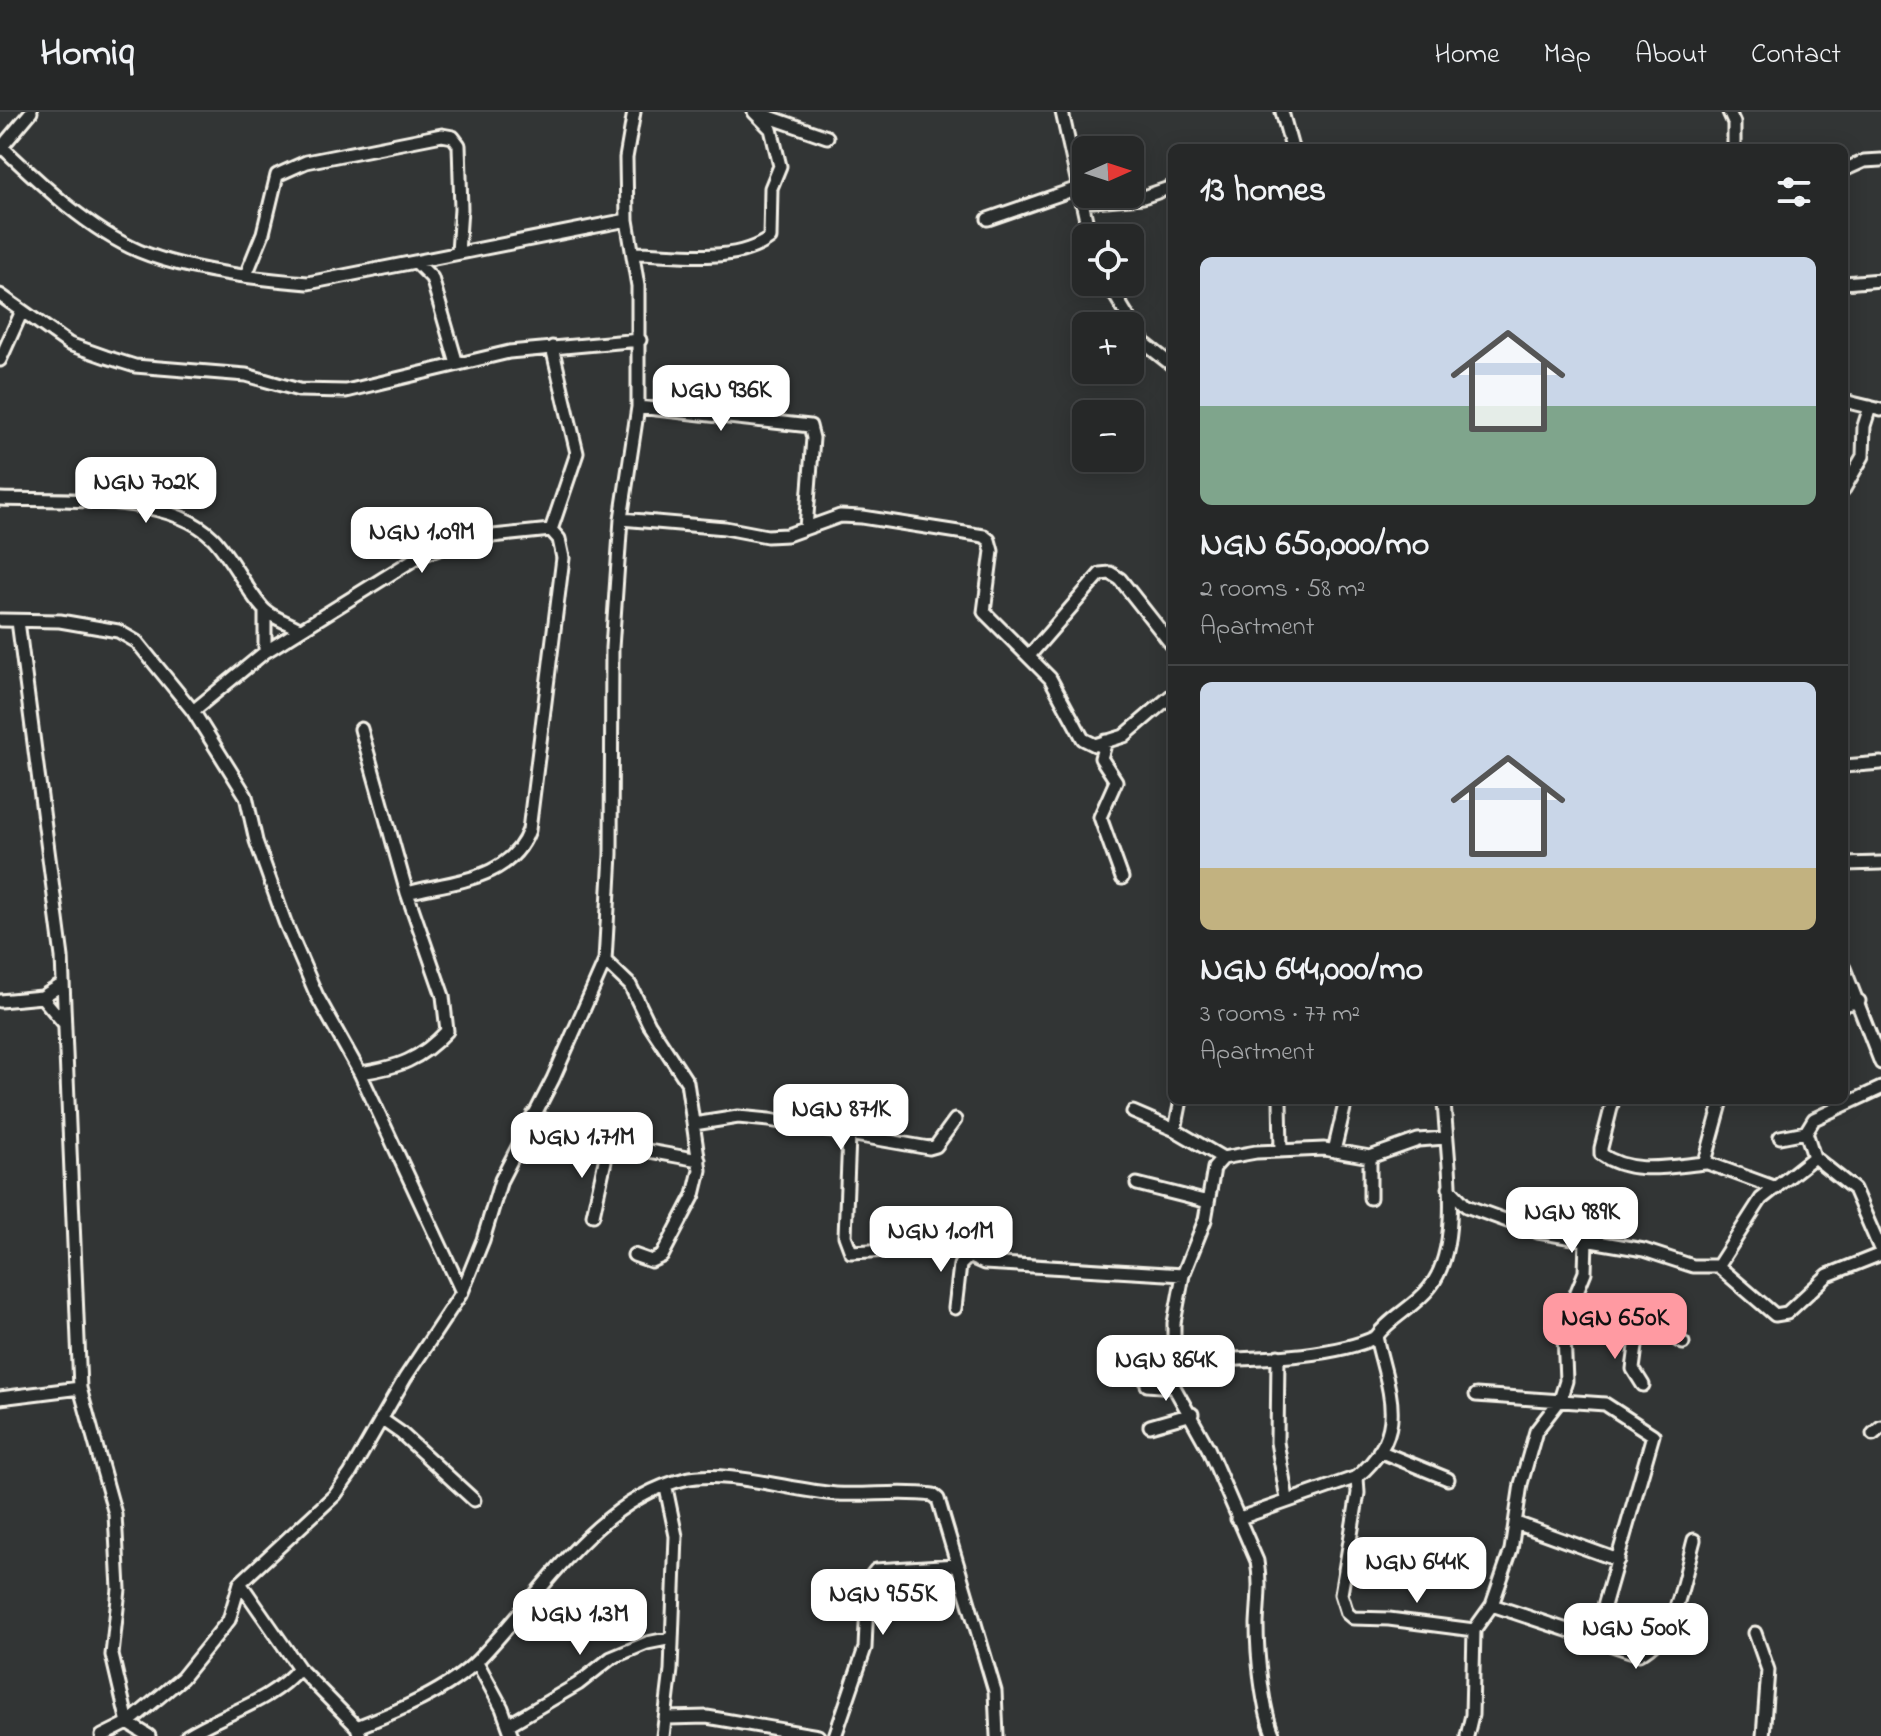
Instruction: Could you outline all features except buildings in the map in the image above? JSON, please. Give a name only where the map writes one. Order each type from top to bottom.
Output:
[{"type":"street","points":[[31,112],[1,148],[43,186],[116,239],[141,252],[246,275],[308,283],[627,220]]},
{"type":"street","points":[[102,1736],[128,1723],[182,1678],[229,1620],[240,1583],[335,1495],[462,1292],[483,1240],[501,1180],[553,1079],[605,961],[611,854],[612,648],[621,519],[638,407],[640,340],[634,253],[627,220],[626,158],[634,112]]},
{"type":"street","points":[[634,253],[721,255],[752,247],[770,238],[771,188],[780,166],[771,129],[754,112]]},
{"type":"street","points":[[754,112],[827,137]]},
{"type":"street","points":[[1062,112],[1072,160]]},
{"type":"street","points":[[1282,112],[1291,144]]},
{"type":"street","points":[[1729,112],[1734,123],[1734,144]]},
{"type":"street","points":[[246,275],[263,233],[277,175],[306,162],[442,135],[453,137],[459,145],[461,209],[458,252]]},
{"type":"street","points":[[1848,168],[1864,161],[1881,160]]},
{"type":"street","points":[[1144,197],[1168,188]]},
{"type":"street","points":[[988,219],[1072,190]]},
{"type":"street","points":[[436,257],[432,278],[457,364]]},
{"type":"street","points":[[416,262],[432,278]]},
{"type":"street","points":[[1848,283],[1881,280]]},
{"type":"street","points":[[0,295],[69,344],[135,366],[246,375],[299,390],[346,391],[457,364],[552,347],[640,340]]},
{"type":"street","points":[[1115,296],[1144,343],[1168,362]]},
{"type":"street","points":[[0,360],[22,311]]},
{"type":"street","points":[[551,530],[577,453],[552,347]]},
{"type":"street","points":[[1848,402],[1875,409],[1864,426],[1863,456],[1848,482]]},
{"type":"street","points":[[638,407],[810,426],[813,438],[806,528]]},
{"type":"street","points":[[0,499],[88,501],[174,514],[200,526],[214,538],[236,564],[265,611],[299,629]]},
{"type":"street","points":[[621,519],[725,528],[767,536],[787,535],[840,516],[862,517],[984,536],[992,551],[984,612],[1029,656],[1061,694],[1083,739],[1095,745],[1124,736],[1168,698]]},
{"type":"street","points":[[193,711],[265,652],[421,555],[473,538],[551,530]]},
{"type":"street","points":[[407,893],[474,878],[513,860],[523,848],[529,830],[563,558],[559,539],[551,530]]},
{"type":"street","points":[[1029,656],[1100,574],[1110,573],[1120,579],[1168,640]]},
{"type":"street","points":[[265,611],[265,652]]},
{"type":"street","points":[[0,620],[60,621],[118,631],[137,642],[193,711],[246,796],[256,841],[285,922],[317,996],[360,1073],[462,1292]]},
{"type":"street","points":[[18,621],[63,984],[80,1388],[115,1514],[119,1589],[112,1655],[128,1723],[149,1736]]},
{"type":"street","points":[[360,1073],[389,1068],[425,1054],[447,1031],[443,996],[407,893],[361,729]]},
{"type":"street","points":[[1106,741],[1101,758],[1116,781],[1100,817],[1122,878]]},
{"type":"street","points":[[1848,766],[1881,763]]},
{"type":"street","points":[[1848,864],[1881,863]]},
{"type":"street","points":[[605,961],[630,985],[649,1024],[687,1082],[699,1160],[694,1195],[662,1256],[651,1261],[634,1255]]},
{"type":"street","points":[[1848,977],[1881,1063]]},
{"type":"street","points":[[0,1001],[42,997],[63,984]]},
{"type":"street","points":[[42,997],[63,1022]]},
{"type":"street","points":[[1848,1004],[1859,1001]]},
{"type":"street","points":[[1848,1103],[1881,1088]]},
{"type":"street","points":[[1175,1130],[1180,1104]]},
{"type":"street","points":[[1280,1104],[1281,1150]]},
{"type":"street","points":[[1334,1151],[1345,1104]]},
{"type":"street","points":[[1172,1362],[1278,1356],[1356,1347],[1376,1337],[1431,1286],[1443,1259],[1451,1214],[1444,1104]]},
{"type":"street","points":[[1612,1104],[1601,1148],[1601,1154],[1609,1160],[1628,1167],[1706,1163],[1776,1188]]},
{"type":"street","points":[[1706,1163],[1721,1104]]},
{"type":"street","points":[[1780,1137],[1806,1132],[1814,1119],[1846,1104]]},
{"type":"street","points":[[1133,1112],[1175,1130],[1223,1158],[1281,1150],[1334,1151],[1370,1157],[1418,1140],[1445,1138]]},
{"type":"street","points":[[533,1115],[577,1134],[607,1152],[643,1150],[699,1160]]},
{"type":"street","points":[[694,1124],[738,1117],[769,1120],[929,1148],[936,1146],[955,1120]]},
{"type":"street","points":[[1449,1188],[1466,1206],[1538,1232],[1644,1250],[1693,1266],[1718,1266],[1775,1315],[1787,1313],[1828,1275],[1881,1252],[1854,1189],[1814,1157],[1806,1132]]},
{"type":"street","points":[[849,1136],[845,1236],[851,1252],[947,1247],[968,1257],[1008,1265],[1072,1266],[1183,1275]]},
{"type":"street","points":[[593,1215],[607,1152]]},
{"type":"street","points":[[1370,1157],[1370,1198]]},
{"type":"street","points":[[1718,1266],[1761,1199],[1814,1157]]},
{"type":"street","points":[[1223,1158],[1214,1168],[1205,1220],[1183,1275],[1174,1323],[1174,1387],[1192,1414],[1237,1519],[1248,1536],[1261,1580],[1257,1625],[1267,1715],[1274,1736]]},
{"type":"street","points":[[1137,1184],[1208,1202]]},
{"type":"street","points":[[1467,1736],[1472,1715],[1474,1630],[1492,1605],[1511,1550],[1521,1484],[1536,1431],[1560,1400],[1566,1381],[1567,1316],[1585,1272],[1586,1240]]},
{"type":"street","points":[[955,1308],[960,1265],[968,1257]]},
{"type":"street","points":[[1567,1316],[1577,1320],[1639,1324],[1658,1329],[1683,1343]]},
{"type":"street","points":[[1639,1324],[1633,1369],[1643,1385]]},
{"type":"street","points":[[1237,1519],[1258,1515],[1287,1499],[1357,1477],[1371,1465],[1393,1411],[1390,1380],[1376,1337]]},
{"type":"street","points":[[1278,1356],[1277,1442],[1287,1499]]},
{"type":"street","points":[[1147,1385],[1174,1387]]},
{"type":"street","points":[[0,1398],[80,1388]]},
{"type":"street","points":[[1476,1395],[1605,1404],[1653,1435],[1594,1641]]},
{"type":"street","points":[[1150,1426],[1192,1414]]},
{"type":"street","points":[[381,1419],[401,1433],[474,1500]]},
{"type":"street","points":[[1379,1451],[1448,1479]]},
{"type":"street","points":[[240,1583],[299,1668],[358,1732],[477,1662],[607,1518],[651,1492],[684,1479],[708,1476],[812,1492],[933,1495],[938,1499],[995,1691],[997,1736]]},
{"type":"street","points":[[1357,1477],[1358,1493],[1341,1594],[1347,1613],[1353,1618],[1389,1619],[1474,1630]]},
{"type":"street","points":[[663,1736],[667,1718],[676,1536],[666,1488]]},
{"type":"street","points":[[1516,1523],[1618,1560]]},
{"type":"street","points":[[1492,1605],[1639,1654],[1655,1646],[1670,1622],[1694,1540]]},
{"type":"street","points":[[835,1736],[865,1648],[868,1580],[876,1570],[957,1565]]},
{"type":"street","points":[[1755,1633],[1768,1670],[1763,1736]]},
{"type":"street","points":[[477,1662],[510,1731],[611,1658],[647,1643],[672,1638]]},
{"type":"street","points":[[187,1736],[241,1706],[271,1695],[299,1668]]},
{"type":"street","points":[[667,1718],[707,1717],[818,1736]]}]
